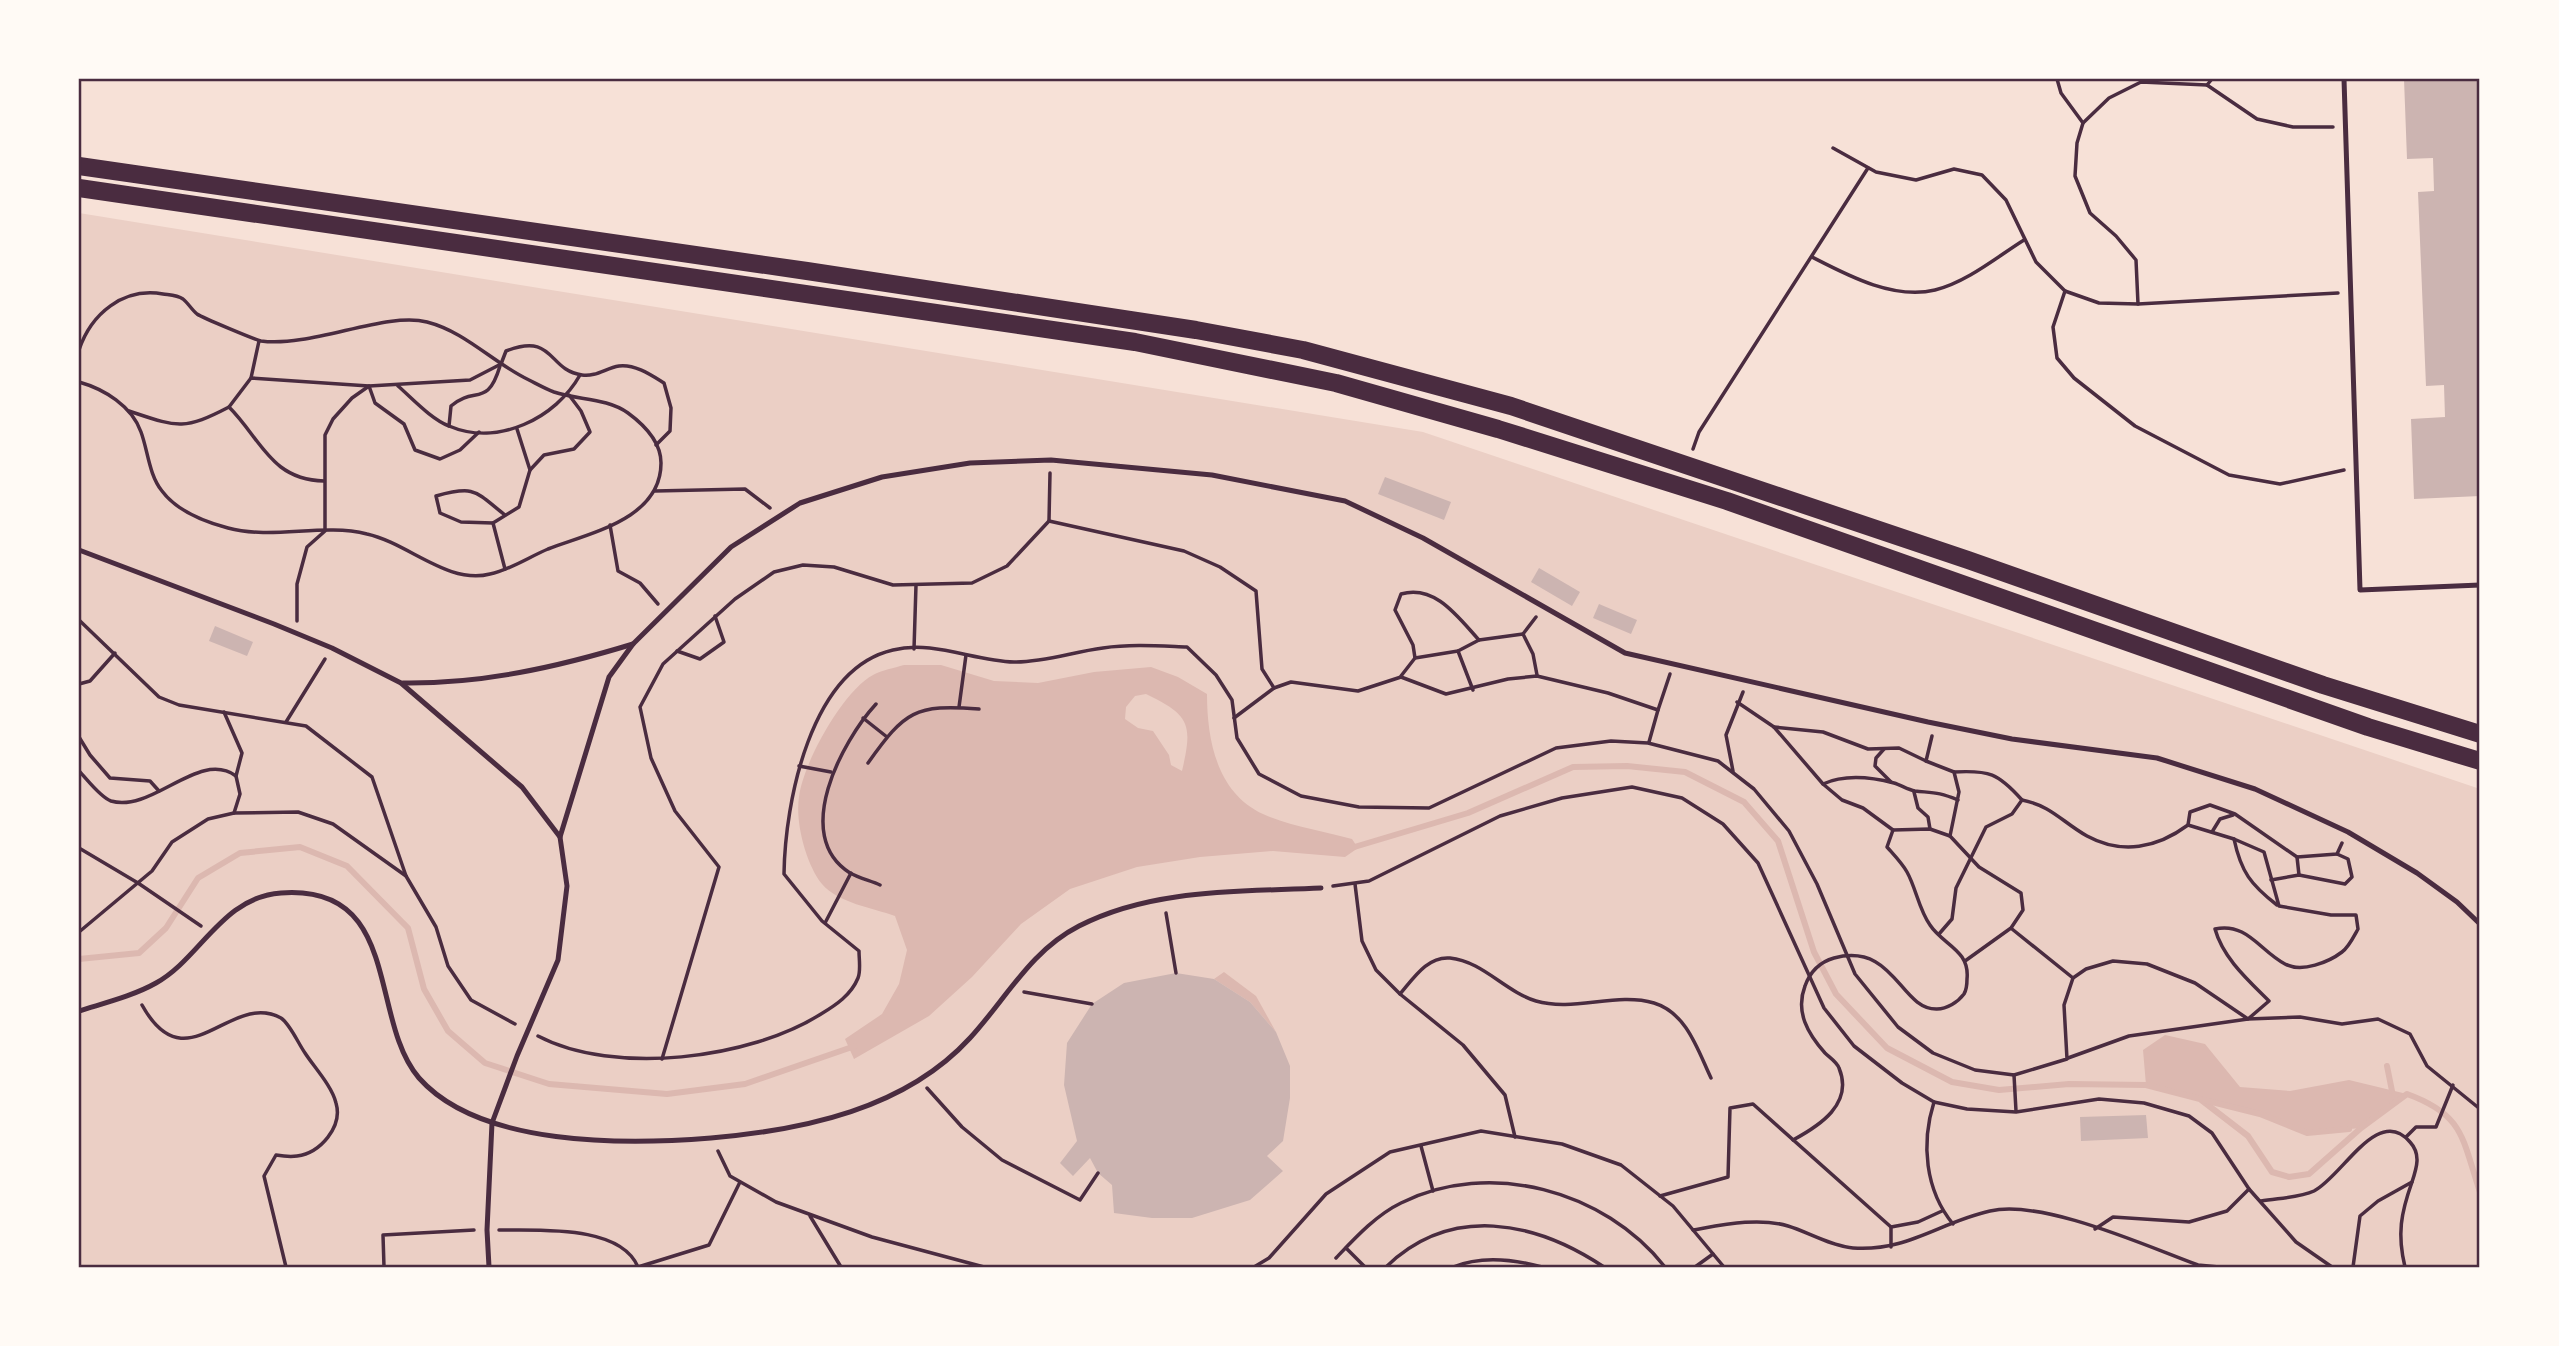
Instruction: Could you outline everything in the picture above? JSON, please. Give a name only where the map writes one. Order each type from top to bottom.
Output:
[{"type":"main road","points":[[79,166],[1210,332],[1303,350],[1511,406],[1687,464],[2323,685],[2480,734]]},
{"type":"main road","points":[[79,188],[1135,342],[1336,383],[1486,425],[1727,501],[2368,727],[2480,761]]},
{"type":"lane","points":[[2344,79],[2360,590],[2480,585]]},
{"type":"lane","points":[[489,1267],[487,1230],[492,1123],[558,960],[567,886],[560,837],[609,677],[634,644],[731,547],[800,503],[882,477],[970,463],[1051,460],[1212,475],[1345,501],[1423,538],[1625,653],[1673,666],[2011,739],[2157,758],[2255,789],[2348,832],[2417,873],[2457,902],[2480,924]]},
{"type":"lane","points":[[79,550],[332,648],[401,683],[522,787],[560,837]]},
{"type":"lane","points":[[401,683],[449,684],[565,664],[634,644]]},
{"type":"lane","points":[[79,1011],[157,983],[208,932],[248,903],[281,893],[320,897],[354,913],[373,948],[390,1001],[401,1050],[420,1079],[451,1103],[492,1123],[594,1140],[712,1138],[773,1132],[837,1117],[921,1081],[970,1039],[1031,960],[1075,928],[1121,907],[1191,894],[1321,888]]},
{"type":"path","points":[[2057,79],[2061,93],[2083,123]]},
{"type":"path","points":[[2207,85],[2212,79]]},
{"type":"path","points":[[2138,304],[2136,260],[2116,236],[2090,213],[2075,176],[2077,143],[2083,123],[2109,97],[2141,82],[2207,85],[2257,119],[2292,127],[2345,127]]},
{"type":"path","points":[[1833,148],[1868,168],[1916,180],[1954,169],[1982,175],[2006,200],[2036,262],[2065,291],[2099,303],[2138,304],[2351,292]]},
{"type":"path","points":[[1687,464],[1699,432],[1868,168]]},
{"type":"path","points":[[1812,257],[1848,276],[1899,291],[1934,290],[1969,275],[2025,240]]},
{"type":"path","points":[[2065,291],[2053,327],[2057,358],[2074,377],[2135,426],[2229,475],[2280,484],[2356,467]]},
{"type":"path","points":[[79,350],[86,330],[111,303],[133,295],[154,292],[181,297],[198,314],[258,341],[302,340],[396,322],[424,321],[482,348],[501,364],[555,392],[624,410],[648,429],[661,456],[661,478],[654,491],[633,513],[610,525],[505,569],[466,577],[366,533],[230,529],[190,514],[162,491],[147,457],[141,429],[128,411],[103,392],[79,382]]},
{"type":"path","points":[[128,411],[175,426],[198,423],[229,407],[251,378],[258,341]]},
{"type":"path","points":[[449,426],[451,406],[457,401],[483,395],[495,383],[506,351],[525,343],[544,348],[580,375],[596,374],[620,366],[642,369],[664,383],[671,408],[670,430],[656,445]]},
{"type":"path","points":[[251,378],[396,386],[470,380],[501,364]]},
{"type":"path","points":[[396,386],[449,426],[479,432],[517,429],[569,395],[580,375]]},
{"type":"path","points":[[369,386],[375,403],[404,424],[415,450],[440,459],[460,450],[479,432]]},
{"type":"path","points":[[297,634],[297,584],[307,547],[325,531],[326,435],[332,419],[352,398],[369,386]]},
{"type":"path","points":[[505,515],[479,494],[464,488],[436,496],[440,513],[461,522],[493,523],[519,507],[530,470],[544,455],[573,449],[590,432],[581,411],[569,395]]},
{"type":"path","points":[[229,407],[246,424],[260,447],[286,473],[306,481],[324,481]]},
{"type":"path","points":[[517,429],[530,470]]},
{"type":"path","points":[[662,1059],[719,867],[675,811],[650,758],[640,707],[663,664],[715,616],[774,572],[803,565],[834,567],[893,585],[916,585],[972,583],[1007,566],[1049,522],[1051,460]]},
{"type":"path","points":[[654,491],[745,489],[780,516]]},
{"type":"path","points":[[1049,522],[1184,551],[1220,566],[1256,592],[1262,669],[1274,688]]},
{"type":"path","points":[[493,523],[505,569]]},
{"type":"path","points":[[610,525],[618,571],[640,583],[654,597],[663,614]]},
{"type":"path","points":[[914,649],[916,585]]},
{"type":"path","points":[[1415,658],[1413,645],[1395,610],[1401,594],[1408,592],[1416,590],[1441,600],[1479,640]]},
{"type":"path","points":[[1234,718],[1274,688],[1292,682],[1358,691],[1401,677],[1415,658],[1458,651],[1479,640],[1523,634],[1543,607]]},
{"type":"path","points":[[677,651],[700,659],[724,642],[715,616]]},
{"type":"path","points":[[79,620],[159,697],[179,705],[306,726],[372,777],[406,876]]},
{"type":"path","points":[[1523,634],[1533,654],[1537,676]]},
{"type":"path","points":[[286,722],[332,648]]},
{"type":"path","points":[[1458,651],[1474,690]]},
{"type":"path","points":[[79,684],[90,681],[115,653]]},
{"type":"path","points":[[959,708],[966,655]]},
{"type":"path","points":[[1648,743],[1673,666]]},
{"type":"path","points":[[1401,677],[1446,694],[1474,690],[1508,679],[1537,676],[1608,693],[1658,710]]},
{"type":"path","points":[[1734,773],[1726,735],[1737,702],[1750,682]]},
{"type":"path","points":[[1737,702],[1774,727],[1823,784],[1842,800],[1863,808],[1893,830],[1930,830],[1950,836],[1979,867],[2008,882],[2021,893],[2023,910],[2011,928],[1965,961]]},
{"type":"path","points":[[876,704],[863,718],[831,772],[824,797],[824,828],[831,853],[851,873],[880,885]]},
{"type":"path","points":[[868,764],[887,737],[914,712],[940,706],[979,709]]},
{"type":"path","points":[[224,712],[242,753],[236,776],[240,794],[234,813]]},
{"type":"path","points":[[863,718],[887,737]]},
{"type":"path","points":[[1926,761],[1935,724]]},
{"type":"path","points":[[1774,727],[1823,732],[1868,749],[1899,748],[1954,772],[1986,770],[2011,788],[2022,800],[2041,804],[2087,836],[2111,845],[2138,849],[2171,838],[2188,825],[2190,812],[2210,805],[2235,814],[2270,841],[2297,857],[2337,854],[2348,859],[2352,877],[2345,884],[2299,875],[2271,880]]},
{"type":"path","points":[[79,737],[110,778],[149,781],[159,792]]},
{"type":"path","points":[[1884,749],[1875,758],[1875,766],[1893,783]]},
{"type":"path","points":[[799,766],[831,772]]},
{"type":"path","points":[[79,771],[109,800],[122,802],[159,792],[213,767],[226,769],[236,776]]},
{"type":"path","points":[[1950,836],[1959,792],[1954,772]]},
{"type":"path","points":[[1823,784],[1839,777],[1893,783],[1914,791],[1934,790],[1958,800]]},
{"type":"path","points":[[1321,888],[1370,881],[1500,817],[1562,798],[1632,788],[1682,798],[1723,824],[1758,863],[1824,1008],[1854,1046],[1902,1083],[1934,1102],[1967,1109],[2016,1112],[2099,1100],[2144,1102],[2189,1116],[2212,1133],[2249,1189],[2296,1242],[2332,1267]]},
{"type":"path","points":[[1914,791],[1918,808],[1928,817],[1930,830]]},
{"type":"path","points":[[1939,934],[1952,919],[1956,888],[1969,856],[1986,827],[2012,814],[2022,800]]},
{"type":"path","points":[[2212,832],[2220,819],[2235,814]]},
{"type":"path","points":[[2188,825],[2234,839],[2264,852]]},
{"type":"path","points":[[1793,1140],[1821,1125],[1838,1106],[1841,1083],[1839,1067],[1806,1030],[1801,1009],[1804,987],[1813,971],[1828,960],[1858,956],[1880,964],[1907,993],[1924,1006],[1937,1009],[1952,1005],[1966,989],[1968,970],[1961,953],[1930,926],[1906,870],[1887,847],[1893,830]]},
{"type":"path","points":[[2337,854],[2348,832]]},
{"type":"path","points":[[2067,1059],[2129,1036],[2248,1019],[2269,1001],[2218,943],[2215,929],[2228,926],[2245,933],[2287,966],[2315,966],[2344,951],[2358,929],[2356,915],[2331,915],[2279,906],[2255,888],[2239,861],[2234,839]]},
{"type":"path","points":[[2270,841],[2264,852],[2279,906]]},
{"type":"path","points":[[79,848],[208,932]]},
{"type":"path","points":[[2297,857],[2299,875]]},
{"type":"path","points":[[825,923],[851,873]]},
{"type":"path","points":[[1355,883],[1362,941],[1376,970],[1400,994],[1463,1045],[1505,1095],[1515,1137]]},
{"type":"path","points":[[1164,899],[1176,973]]},
{"type":"path","points":[[2011,928],[2073,978]]},
{"type":"path","points":[[1400,994],[1422,967],[1449,958],[1477,967],[1510,991],[1538,1002],[1656,1003],[1687,1026],[1711,1078]]},
{"type":"path","points":[[1008,990],[1092,1004]]},
{"type":"path","points":[[134,991],[150,1020],[166,1034],[188,1041],[249,1015],[265,1013],[283,1019],[336,1102],[336,1123],[319,1148],[298,1156],[276,1155],[264,1176],[286,1267]]},
{"type":"path","points":[[2014,1075],[2016,1112]]},
{"type":"path","points":[[921,1081],[962,1127],[1013,1166],[1080,1200],[1098,1173]]},
{"type":"path","points":[[2406,1137],[2416,1127],[2436,1126],[2454,1085]]},
{"type":"path","points":[[1934,1102],[1927,1145],[1930,1178],[1942,1211],[1953,1224]]},
{"type":"path","points":[[1660,1196],[1728,1177],[1730,1108],[1753,1104],[1891,1227],[1891,1247]]},
{"type":"path","points":[[2261,1200],[2313,1192],[2339,1173],[2370,1136],[2389,1130],[2406,1137],[2416,1147],[2418,1163],[2404,1203],[2398,1241],[2405,1267]]},
{"type":"path","points":[[1254,1267],[1269,1258],[1326,1194],[1390,1152],[1481,1132],[1562,1144],[1621,1165],[1660,1196],[1724,1267]]},
{"type":"path","points":[[712,1138],[730,1176],[776,1202],[872,1237],[984,1267]]},
{"type":"path","points":[[1421,1145],[1433,1191]]},
{"type":"path","points":[[384,1267],[383,1235],[487,1230],[591,1235],[613,1243],[634,1257],[638,1267],[709,1245],[740,1182]]},
{"type":"path","points":[[1336,1258],[1363,1230],[1399,1203],[1433,1191],[1487,1182],[1533,1186],[1582,1202],[1623,1227],[1665,1267]]},
{"type":"path","points":[[2353,1267],[2360,1216],[2378,1201],[2412,1182]]},
{"type":"path","points":[[2095,1229],[2113,1217],[2189,1222],[2227,1211],[2249,1189]]},
{"type":"path","points":[[1693,1230],[1741,1222],[1784,1224],[1850,1248],[1891,1247],[1990,1211],[2017,1209],[2060,1217],[2199,1265],[2220,1267]]},
{"type":"path","points":[[1891,1227],[1918,1222],[1942,1211]]},
{"type":"path","points":[[809,1214],[841,1267]]},
{"type":"path","points":[[1386,1267],[1399,1254],[1435,1236],[1482,1225],[1531,1230],[1573,1247],[1604,1267]]},
{"type":"path","points":[[1346,1248],[1365,1267]]},
{"type":"path","points":[[1695,1267],[1713,1254]]},
{"type":"path","points":[[1453,1267],[1465,1262],[1510,1259],[1542,1267]]},
{"type":"shaded area","points":[[79,213],[1423,432],[2480,789],[2480,1267],[79,1267]]},
{"type":"shaded area","points":[[904,665],[941,665],[994,681],[1038,683],[1094,672],[1151,667],[1178,677],[1207,694],[1209,729],[1218,763],[1225,779],[1247,805],[1273,818],[1352,839],[1358,848],[1345,857],[1273,851],[1200,857],[1137,867],[1070,889],[1021,924],[972,977],[929,1016],[854,1059],[845,1039],[882,1014],[899,984],[907,950],[895,916],[837,896],[816,876],[803,842],[799,797],[816,748],[849,696],[873,675]],"holes":[[[1146,694],[1180,715],[1185,723],[1187,742],[1182,771],[1171,765],[1169,755],[1153,731],[1138,728],[1125,719],[1126,707],[1135,696]]]},
{"type":"shaded area","points":[[1224,972],[1256,996],[1276,1032],[1250,1002],[1214,979]]},
{"type":"shaded area","points":[[2165,1035],[2205,1044],[2240,1087],[2290,1091],[2349,1080],[2407,1094],[2361,1128],[2307,1133],[2260,1114],[2146,1085],[2143,1050]]},
{"type":"building","points":[[2404,79],[2480,79],[2480,496],[2414,499],[2411,419],[2445,417],[2444,385],[2426,386],[2418,192],[2434,191],[2433,158],[2407,159]]},
{"type":"building","points":[[1385,477],[1451,502],[1444,520],[1378,494]]},
{"type":"building","points":[[1539,568],[1580,592],[1572,606],[1531,582]]},
{"type":"building","points":[[1599,604],[1637,620],[1631,634],[1593,618]]},
{"type":"building","points":[[215,626],[253,642],[247,656],[209,641]]},
{"type":"building","points":[[1176,973],[1214,979],[1250,1002],[1276,1032],[1290,1066],[1290,1098],[1283,1141],[1267,1156],[1283,1171],[1250,1200],[1192,1218],[1152,1218],[1114,1213],[1112,1185],[1098,1173],[1090,1158],[1073,1176],[1060,1163],[1077,1141],[1064,1085],[1067,1043],[1092,1004],[1124,983]]},
{"type":"building","points":[[2146,1115],[2148,1138],[2081,1141],[2080,1117]]},
{"type":"waterway","points":[[1351,848],[1468,813],[1573,767],[1627,766],[1685,772],[1744,802],[1778,841],[1814,952],[1836,994],[1887,1048],[1952,1082],[1999,1090],[2069,1084],[2146,1085],[2200,1099],[2248,1136],[2272,1172],[2289,1177],[2309,1174],[2361,1128],[2407,1094],[2426,1102],[2451,1120],[2464,1143],[2480,1192]]},
{"type":"waterway","points":[[79,959],[139,953],[166,928],[198,878],[240,853],[300,847],[347,866],[408,928],[424,989],[448,1031],[485,1063],[549,1084],[667,1094],[745,1084],[855,1046]]},
{"type":"waterway","points":[[2387,1066],[2392,1091]]},
{"type":"waterway","points":[[2204,1100],[2260,1114],[2307,1133],[2349,1129]]}]
